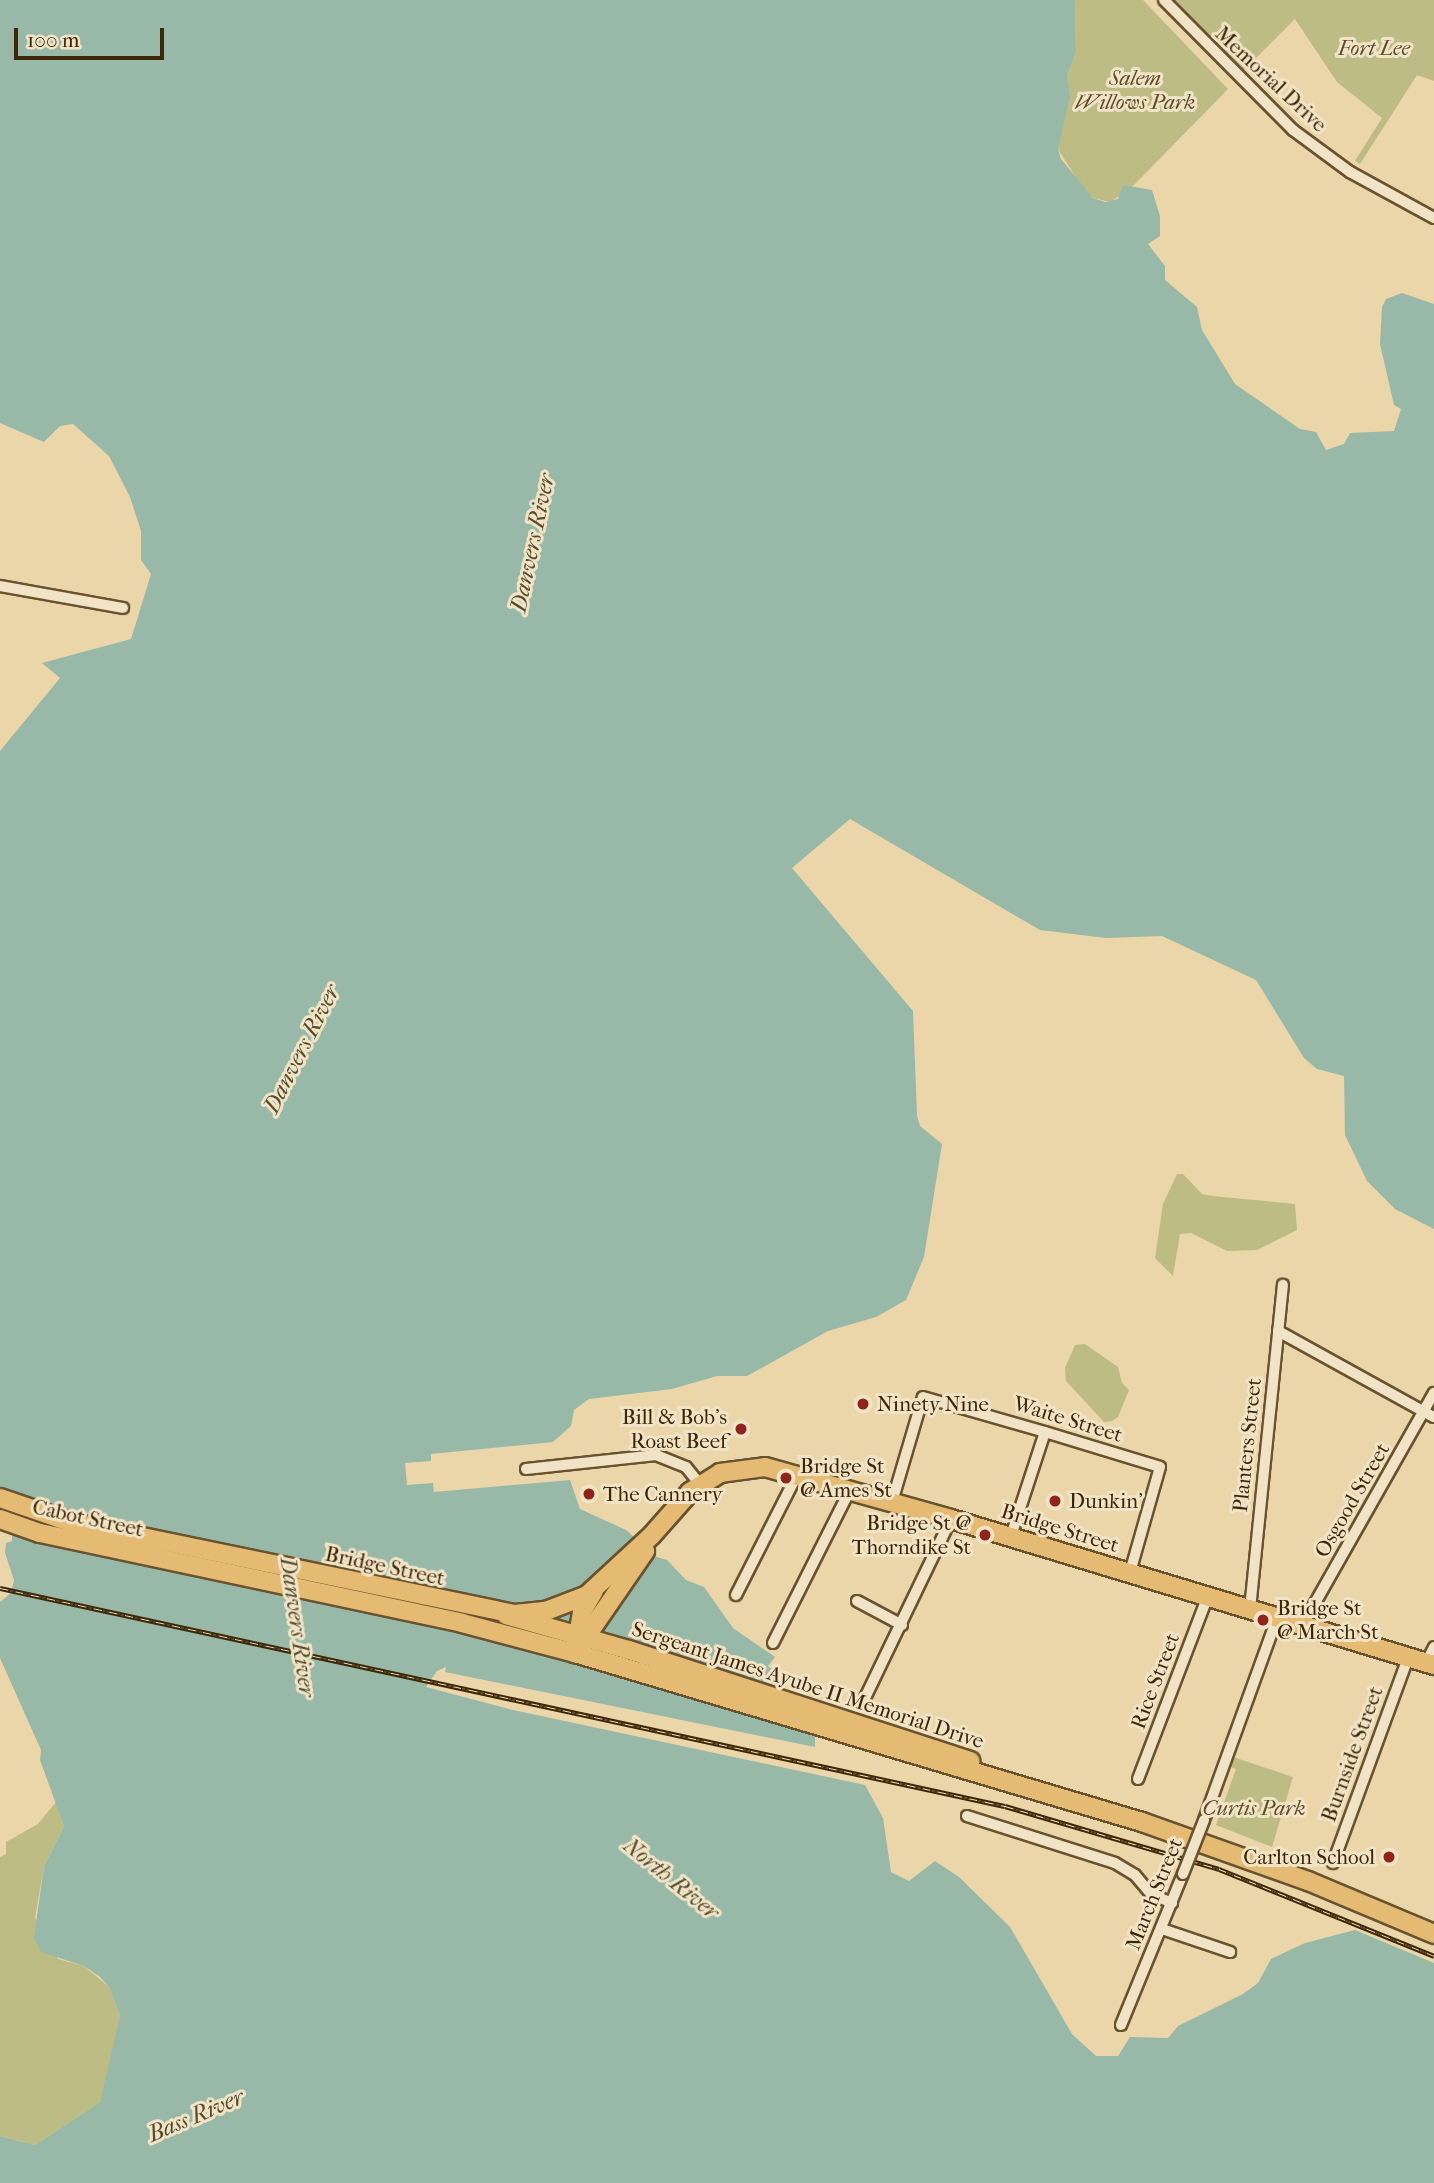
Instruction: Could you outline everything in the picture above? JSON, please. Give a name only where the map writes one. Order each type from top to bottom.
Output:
[{"type":"main road","name":"Bridge Street","points":[[167,1550],[494,1612],[546,1611],[594,1591],[652,1535],[680,1500],[700,1485],[720,1473],[750,1467],[797,1475],[1011,1536],[1408,1658],[1431,1658]]},
{"type":"main road","name":"Cabot Street","points":[[0,1498],[48,1516],[167,1550]]},
{"type":"main road","name":"Cabot Street","points":[[0,1519],[40,1533],[167,1550]]},
{"type":"main road","name":"Bridge Street","points":[[579,1642],[638,1563],[652,1535]]},
{"type":"main road","name":"Bridge Street","points":[[167,1550],[462,1622],[579,1642]]},
{"type":"main road","name":"Bridge Street","points":[[579,1642],[594,1591]]},
{"type":"main road","name":"Sergeant James Ayube II Memorial Drive","points":[[494,1612],[579,1642],[1105,1810],[1272,1867],[1434,1934]]},
{"type":"street","name":"Memorial Drive","points":[[1164,0],[1293,130],[1360,178],[1434,218]]},
{"type":"street","points":[[0,586],[123,608]]},
{"type":"street","name":"Planters Street","points":[[1250,1609],[1283,1285]]},
{"type":"street","points":[[1278,1331],[1429,1415]]},
{"type":"street","name":"Osgood Street","points":[[1302,1626],[1429,1415],[1434,1393]]},
{"type":"street","name":"Waite Street","points":[[891,1502],[923,1397],[1045,1432],[1160,1467],[1130,1573]]},
{"type":"street","points":[[1011,1536],[1045,1432]]},
{"type":"street","points":[[526,1469],[656,1455],[687,1467],[700,1485]]},
{"type":"street","points":[[736,1595],[797,1475]]},
{"type":"street","points":[[773,1643],[850,1490]]},
{"type":"street","points":[[863,1702],[951,1519]]},
{"type":"street","name":"Rice Street","points":[[1138,1779],[1208,1596]]},
{"type":"street","points":[[856,1601],[902,1625]]},
{"type":"street","name":"March Street","points":[[1121,2025],[1204,1820],[1277,1618]]},
{"type":"street","name":"Burnside Street","points":[[1333,1863],[1408,1658]]},
{"type":"street","points":[[967,1816],[1115,1863],[1135,1875],[1151,1894],[1172,1903]]},
{"type":"street","points":[[1162,1929],[1230,1952]]},
{"type":"green space","name":"Salem Willows Park","points":[[1075,0],[1143,0],[1228,89],[1129,190],[1110,202],[1093,198],[1080,184],[1058,149],[1067,76],[1076,52]]},
{"type":"green space","name":"Fort Lee","points":[[1172,0],[1434,0],[1434,81],[1417,75],[1360,164],[1355,161],[1382,118],[1337,82],[1295,19],[1242,72]]},
{"type":"green space","points":[[1177,1174],[1183,1174],[1202,1194],[1295,1204],[1297,1230],[1257,1250],[1227,1251],[1191,1233],[1180,1234],[1173,1276],[1155,1258],[1163,1204]]},
{"type":"green space","points":[[1085,1344],[1118,1367],[1122,1383],[1129,1390],[1118,1417],[1112,1421],[1104,1422],[1066,1381],[1065,1368],[1075,1345]]},
{"type":"green space","name":"Curtis Park","points":[[1227,1755],[1293,1777],[1272,1847],[1216,1825],[1236,1769],[1224,1764]]},
{"type":"green space","points":[[56,1802],[64,1826],[44,1866],[35,1918],[58,1959],[84,1966],[109,1987],[120,2016],[119,2036],[100,2102],[35,2145],[0,2136],[0,1857],[6,1854],[6,1842],[38,1824]]},
{"type":"water","points":[[0,0],[1075,0],[1076,52],[1067,76],[1070,97],[1058,149],[1061,159],[1093,198],[1105,202],[1118,199],[1123,185],[1152,190],[1160,216],[1160,236],[1148,244],[1165,266],[1165,280],[1197,307],[1202,330],[1235,384],[1300,429],[1316,432],[1326,450],[1344,444],[1350,433],[1394,431],[1401,409],[1394,405],[1380,344],[1382,307],[1386,299],[1402,293],[1434,304],[1434,1229],[1395,1209],[1367,1181],[1345,1135],[1344,1076],[1317,1069],[1304,1058],[1256,980],[1162,936],[1106,938],[1040,930],[850,819],[792,868],[913,1011],[917,1116],[920,1126],[942,1144],[924,1257],[906,1300],[876,1317],[828,1331],[747,1376],[717,1376],[672,1389],[589,1399],[574,1410],[571,1426],[553,1442],[431,1454],[431,1461],[405,1463],[407,1485],[433,1483],[434,1492],[570,1480],[580,1509],[626,1530],[657,1557],[667,1560],[686,1580],[704,1587],[733,1628],[775,1657],[768,1666],[778,1674],[773,1685],[815,1735],[815,1747],[445,1672],[446,1667],[437,1671],[426,1687],[513,1710],[865,1785],[883,1818],[891,1872],[909,1881],[935,1861],[959,1877],[1010,1927],[1072,2034],[1096,2056],[1118,2056],[1130,2037],[1168,2038],[1178,2026],[1243,1994],[1258,1983],[1271,1959],[1305,1943],[1355,1930],[1434,1963],[1434,2183],[0,2183],[0,2136],[35,2145],[100,2102],[120,2016],[109,1987],[100,1977],[84,1966],[41,1952],[34,1937],[44,1866],[64,1826],[40,1760],[41,1750],[0,1658],[0,1602],[11,1593],[14,1580],[5,1553],[6,1543],[12,1541],[12,1533],[0,1499],[0,751],[60,678],[42,663],[131,639],[151,574],[141,560],[141,531],[130,497],[109,456],[73,424],[60,426],[44,442],[0,423]]},
{"type":"railway","points":[[0,1588],[1005,1806],[1219,1869],[1434,1956]]},
{"type":"place","name":"Ninety Nine","points":[[863,1404]]},
{"type":"place","name":"Bill & Bob's Roast Beef","points":[[741,1429]]},
{"type":"place","name":"Bridge St @ Ames St","points":[[786,1478]]},
{"type":"place","name":"The Cannery","points":[[589,1494]]},
{"type":"place","name":"Dunkin'","points":[[1055,1501]]},
{"type":"place","name":"Bridge St @ Thorndike St","points":[[985,1535]]},
{"type":"place","name":"Bridge St @ March St","points":[[1263,1620]]},
{"type":"place","name":"Carlton School","points":[[1389,1857]]},
{"type":"water label","name":"Danvers River","points":[[533,543]]},
{"type":"water label","name":"Danvers River","points":[[302,1049]]},
{"type":"water label","name":"Danvers River","points":[[297,1627]]},
{"type":"water label","name":"North River","points":[[671,1879]]},
{"type":"water label","name":"Bass River","points":[[196,2116]]}]
